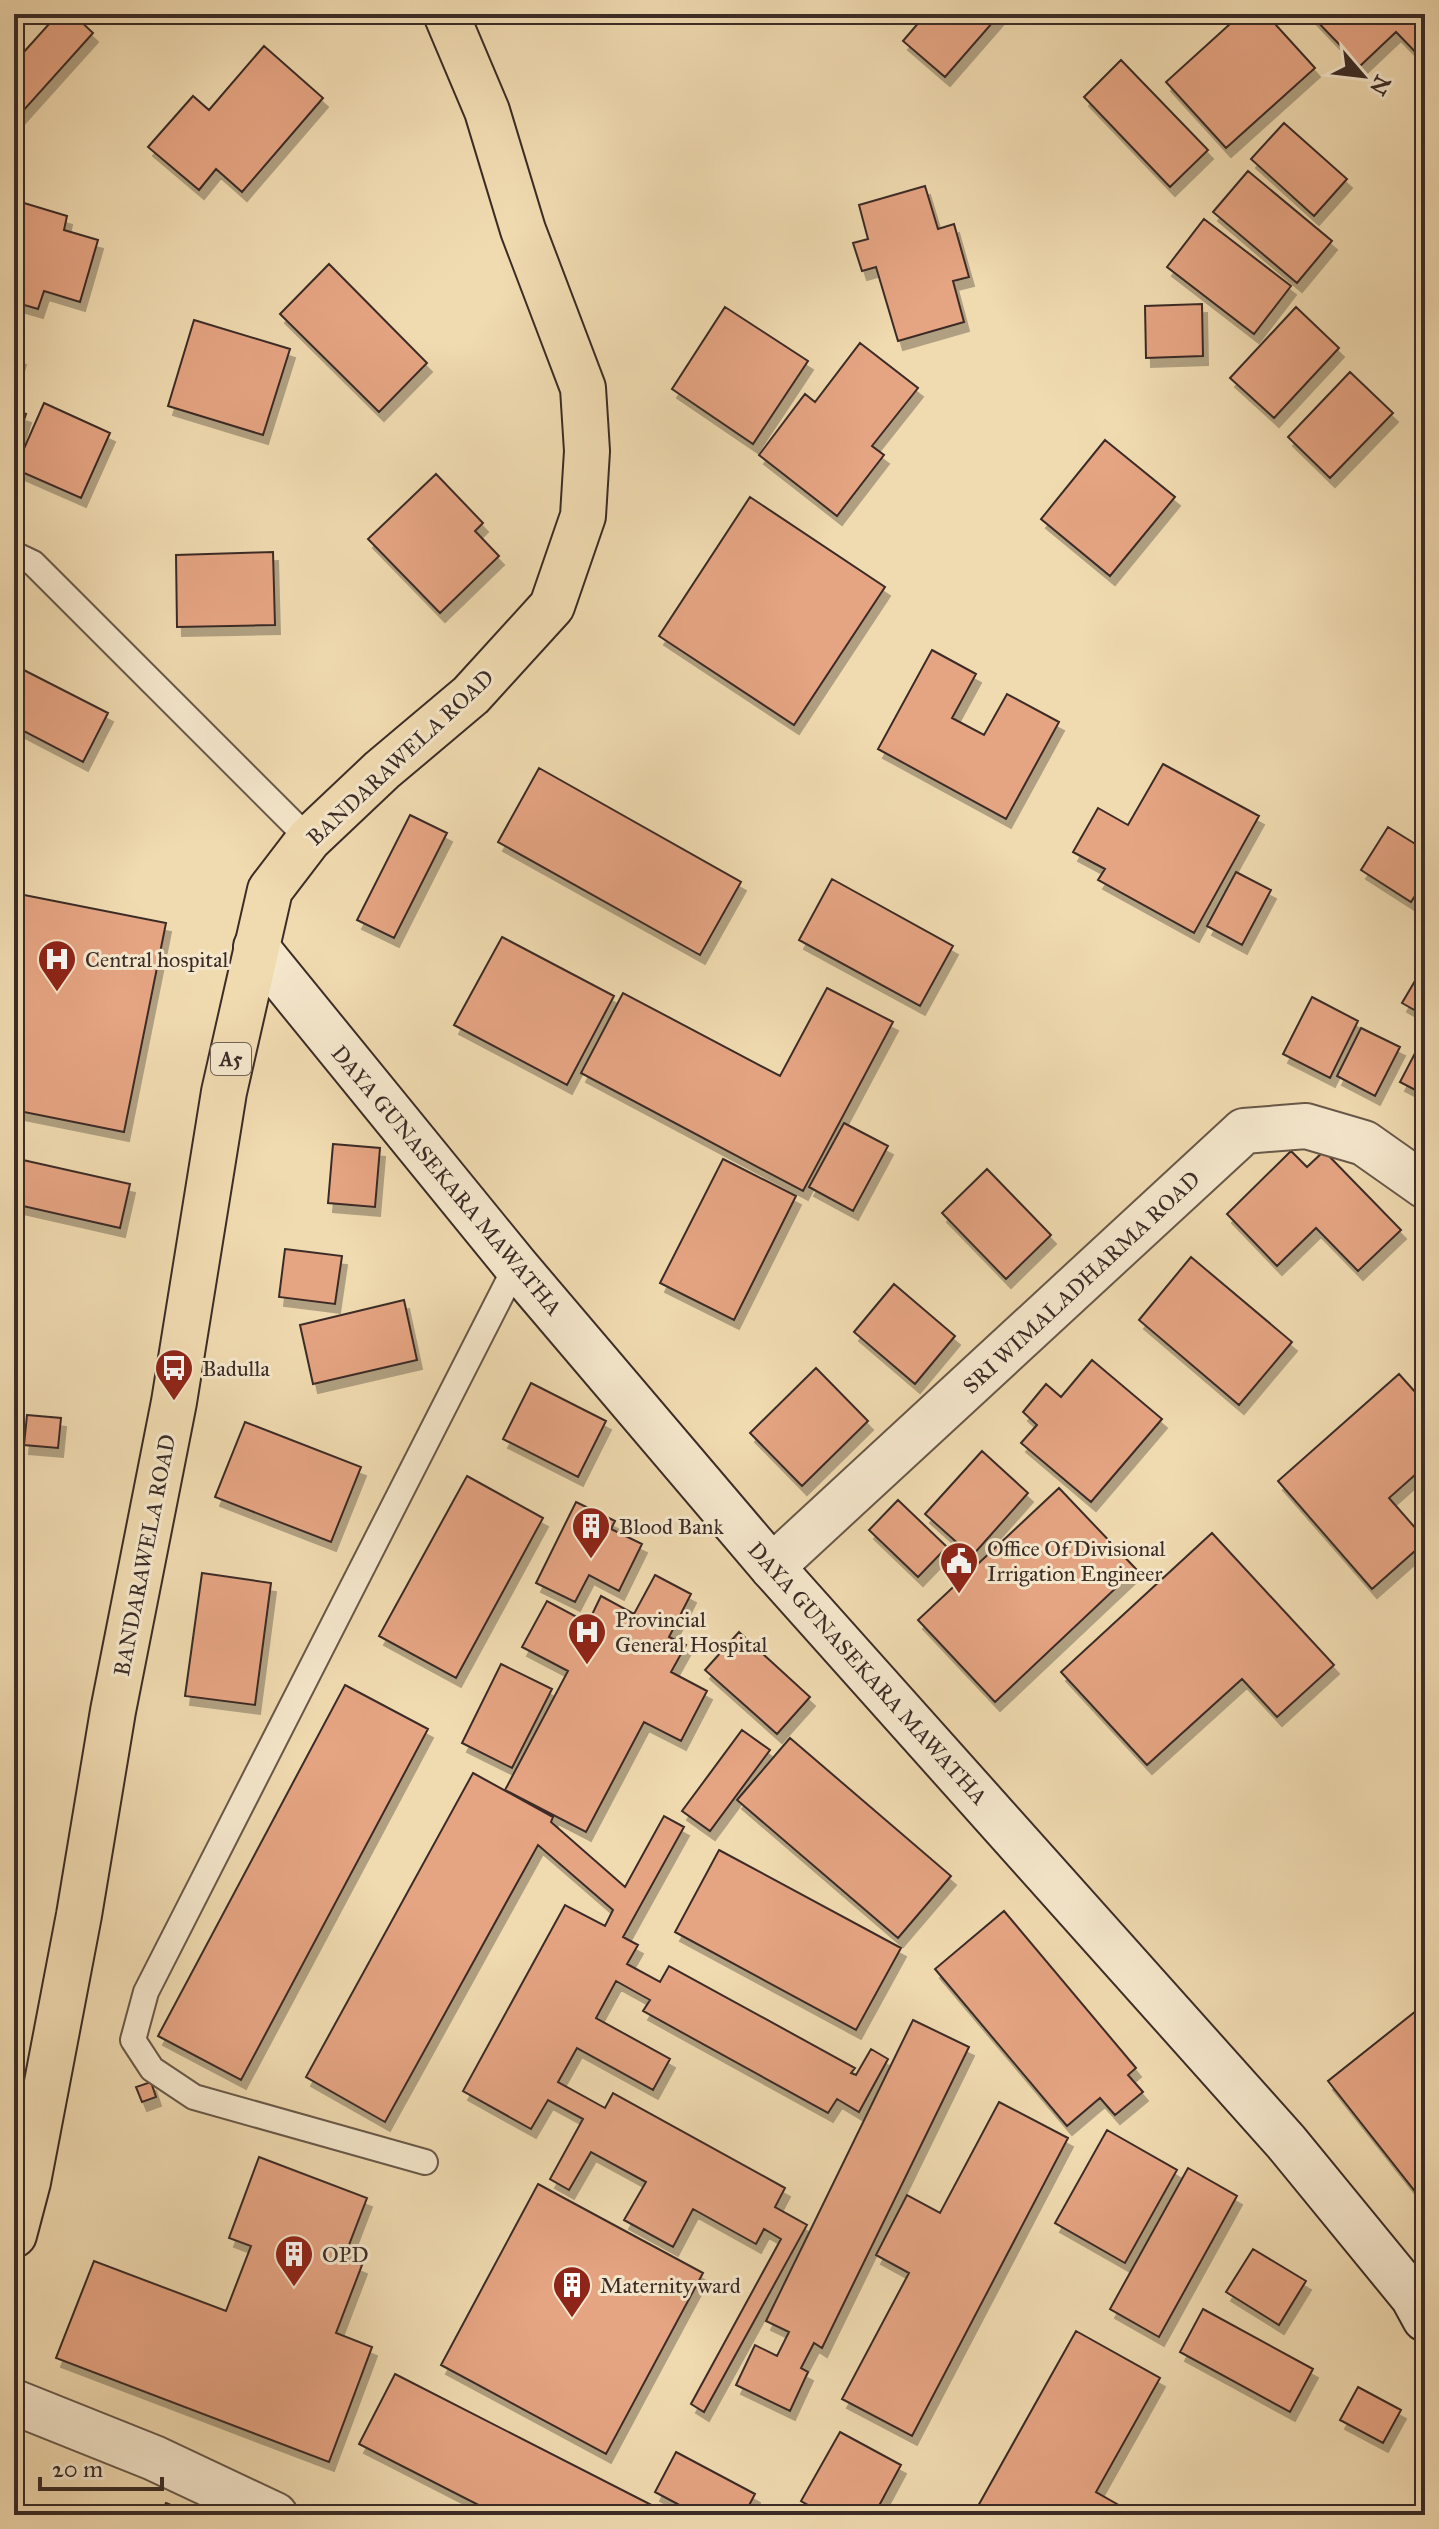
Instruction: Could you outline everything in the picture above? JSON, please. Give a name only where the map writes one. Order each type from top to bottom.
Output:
[{"type":"highway","name":"BANDARAWELA ROAD","points":[[14,2235],[21,2178],[79,1915],[113,1711],[174,1402],[224,1092],[270,890],[309,839],[382,770],[471,695],[552,606],[583,516],[587,451],[583,388],[523,230],[487,111],[446,14]]},
{"type":"street","name":"DAYA GUNASEKARA MAWATHA","points":[[256,947],[516,1266],[772,1567],[1286,2142],[1413,2297],[1425,2319]]},
{"type":"street","name":"SRI WIMALADHARMA ROAD","points":[[772,1567],[1244,1131],[1306,1126],[1364,1143],[1425,1186]]},
{"type":"street","points":[[14,2402],[154,2458],[275,2515]]},
{"type":"lane","points":[[14,554],[33,563],[309,839]]},
{"type":"lane","points":[[425,2162],[194,2097],[152,2069],[133,2040],[146,1992],[516,1266]]},
{"type":"building","points":[[58,14],[73,14],[93,33],[14,121],[14,63]]},
{"type":"building","points":[[926,14],[1000,14],[945,77],[903,41]]},
{"type":"building","points":[[1241,14],[1266,14],[1315,68],[1226,148],[1166,82]]},
{"type":"building","points":[[1310,14],[1425,14],[1425,62],[1396,32],[1360,66]]},
{"type":"building","points":[[264,46],[323,98],[242,192],[216,169],[199,190],[148,147],[193,96],[209,110]]},
{"type":"building","points":[[1121,60],[1208,150],[1170,187],[1084,97]]},
{"type":"building","points":[[1284,123],[1347,179],[1314,216],[1251,159]]},
{"type":"building","points":[[1248,171],[1332,241],[1297,283],[1213,212]]},
{"type":"building","points":[[925,186],[938,229],[954,224],[969,277],[953,281],[964,322],[898,341],[876,267],[862,271],[853,243],[868,239],[859,205]]},
{"type":"building","points":[[14,200],[67,216],[64,230],[98,240],[80,302],[44,291],[38,309],[14,302]]},
{"type":"building","points":[[1204,219],[1291,286],[1254,334],[1167,267]]},
{"type":"building","points":[[329,264],[427,363],[379,412],[280,314]]},
{"type":"building","points":[[1202,304],[1203,356],[1146,358],[1145,306]]},
{"type":"building","points":[[725,307],[808,361],[753,444],[672,389]]},
{"type":"building","points":[[1296,307],[1339,348],[1274,418],[1230,378]]},
{"type":"building","points":[[194,320],[290,349],[263,435],[168,406]]},
{"type":"building","points":[[860,343],[918,388],[872,446],[884,455],[837,516],[759,455],[805,394],[815,402]]},
{"type":"building","points":[[14,354],[21,356],[14,379]]},
{"type":"building","points":[[1350,372],[1393,413],[1330,478],[1288,437]]},
{"type":"building","points":[[44,403],[110,433],[81,498],[15,469]]},
{"type":"building","points":[[14,410],[26,414],[14,451]]},
{"type":"building","points":[[1105,440],[1175,497],[1110,576],[1041,519]]},
{"type":"building","points":[[436,474],[483,523],[475,531],[499,556],[440,613],[368,539]]},
{"type":"building","points":[[750,497],[885,587],[794,725],[659,636]]},
{"type":"building","points":[[273,552],[275,625],[177,627],[176,555]]},
{"type":"building","points":[[932,650],[976,674],[952,718],[984,735],[1007,694],[1059,722],[1006,819],[878,749]]},
{"type":"building","points":[[14,665],[108,713],[83,762],[14,726]]},
{"type":"building","points":[[1163,764],[1259,816],[1194,933],[1098,880],[1105,869],[1073,852],[1098,808],[1128,825]]},
{"type":"building","points":[[539,768],[741,882],[700,955],[498,842]]},
{"type":"building","points":[[1425,813],[1425,830],[1417,825]]},
{"type":"building","points":[[410,815],[447,833],[394,938],[357,920]]},
{"type":"building","points":[[1388,827],[1425,850],[1425,880],[1411,902],[1361,870]]},
{"type":"building","points":[[1236,872],[1271,890],[1242,945],[1207,926]]},
{"type":"building","points":[[832,879],[953,946],[920,1006],[799,940]]},
{"type":"building","points":[[14,893],[166,923],[124,1132],[14,1110]]},
{"type":"building","points":[[502,937],[614,996],[567,1085],[454,1025]]},
{"type":"building","points":[[1425,964],[1425,1016],[1402,1003]]},
{"type":"building","points":[[827,988],[893,1022],[803,1191],[581,1073],[623,993],[780,1076]]},
{"type":"building","points":[[1312,997],[1358,1021],[1330,1078],[1283,1054]]},
{"type":"building","points":[[1361,1028],[1400,1047],[1375,1096],[1337,1076]]},
{"type":"building","points":[[1425,1036],[1425,1095],[1400,1082]]},
{"type":"building","points":[[844,1123],[888,1146],[853,1211],[809,1187]]},
{"type":"building","points":[[333,1144],[380,1148],[375,1207],[328,1203]]},
{"type":"building","points":[[1291,1151],[1307,1167],[1324,1151],[1401,1230],[1358,1271],[1316,1228],[1277,1266],[1227,1214]]},
{"type":"building","points":[[14,1158],[130,1184],[120,1228],[14,1204]]},
{"type":"building","points":[[723,1159],[796,1196],[734,1320],[660,1283]]},
{"type":"building","points":[[987,1169],[1051,1235],[1006,1279],[942,1213]]},
{"type":"building","points":[[285,1249],[342,1256],[335,1304],[279,1297]]},
{"type":"building","points":[[1191,1257],[1292,1342],[1239,1405],[1139,1320]]},
{"type":"building","points":[[894,1284],[955,1336],[915,1384],[854,1332]]},
{"type":"building","points":[[404,1300],[417,1360],[313,1384],[300,1325]]},
{"type":"building","points":[[1092,1360],[1162,1419],[1091,1502],[1021,1443],[1037,1425],[1023,1412],[1046,1384],[1061,1397]]},
{"type":"building","points":[[816,1368],[868,1421],[802,1486],[750,1433]]},
{"type":"building","points":[[1399,1374],[1425,1403],[1425,1466],[1389,1498],[1425,1542],[1372,1589],[1278,1481]]},
{"type":"building","points":[[531,1383],[606,1421],[578,1477],[503,1439]]},
{"type":"building","points":[[27,1415],[61,1418],[58,1448],[24,1445]]},
{"type":"building","points":[[245,1422],[361,1467],[331,1542],[215,1497]]},
{"type":"building","points":[[982,1451],[1028,1493],[972,1556],[925,1514]]},
{"type":"building","points":[[467,1476],[543,1518],[456,1678],[379,1636]]},
{"type":"building","points":[[1059,1488],[1136,1569],[995,1702],[918,1620]]},
{"type":"building","points":[[898,1500],[947,1547],[918,1577],[869,1530]]},
{"type":"building","name":"Blood Bank","points":[[576,1502],[615,1521],[611,1529],[642,1544],[619,1591],[589,1575],[575,1602],[536,1583]]},
{"type":"building","points":[[1212,1533],[1334,1665],[1277,1717],[1242,1679],[1147,1765],[1061,1672]]},
{"type":"building","points":[[202,1573],[271,1583],[255,1705],[185,1696]]},
{"type":"building","points":[[655,1575],[691,1594],[669,1637],[686,1645],[671,1672],[707,1691],[681,1741],[644,1722],[586,1832],[505,1790],[568,1671],[522,1647],[547,1601],[588,1623],[601,1596],[634,1614]]},
{"type":"building","points":[[739,1632],[810,1697],[777,1734],[705,1670]]},
{"type":"building","points":[[501,1664],[552,1689],[512,1768],[462,1743]]},
{"type":"building","points":[[345,1685],[428,1729],[241,2080],[158,2036]]},
{"type":"building","points":[[742,1730],[770,1750],[710,1831],[682,1811]]},
{"type":"building","points":[[790,1738],[951,1876],[898,1938],[737,1800]]},
{"type":"building","points":[[473,1773],[553,1817],[551,1822],[625,1887],[664,1816],[684,1827],[623,1937],[638,1945],[627,1964],[660,1982],[669,1966],[855,2068],[851,2073],[856,2075],[871,2049],[888,2059],[859,2112],[837,2099],[828,2113],[643,2011],[650,2000],[616,1981],[596,2018],[670,2059],[653,2090],[577,2048],[558,2082],[605,2108],[613,2093],[785,2188],[775,2207],[807,2225],[704,2412],[691,2404],[781,2239],[764,2229],[756,2244],[693,2209],[673,2247],[624,2220],[646,2182],[591,2152],[569,2190],[550,2179],[583,2119],[548,2100],[531,2129],[463,2091],[565,1905],[605,1926],[613,1910],[538,1845],[385,2122],[306,2077]]},
{"type":"building","points":[[719,1850],[901,1948],[856,2030],[675,1932]]},
{"type":"building","points":[[1004,1911],[1136,2068],[1128,2075],[1143,2092],[1115,2115],[1100,2098],[1067,2126],[935,1969]]},
{"type":"building","points":[[1421,2007],[1425,2012],[1425,2204],[1328,2081]]},
{"type":"building","points":[[913,2020],[969,2047],[822,2348],[814,2343],[801,2368],[808,2372],[790,2411],[736,2385],[755,2345],[777,2356],[789,2332],[766,2321]]},
{"type":"building","points":[[151,2082],[156,2097],[142,2102],[136,2087]]},
{"type":"building","points":[[999,2102],[1068,2138],[912,2436],[842,2399],[909,2273],[876,2255],[907,2195],[940,2213]]},
{"type":"building","points":[[1107,2130],[1177,2170],[1125,2263],[1055,2223]]},
{"type":"building","name":"OPD","points":[[259,2157],[367,2198],[344,2258],[362,2265],[336,2333],[372,2347],[329,2462],[56,2358],[94,2261],[226,2311],[251,2246],[229,2238]]},
{"type":"building","points":[[1188,2168],[1237,2196],[1159,2337],[1110,2309]]},
{"type":"building","name":"Maternity ward","points":[[538,2184],[703,2273],[606,2454],[441,2365]]},
{"type":"building","points":[[1253,2249],[1306,2281],[1279,2325],[1226,2292]]},
{"type":"building","points":[[1203,2309],[1313,2369],[1290,2412],[1180,2352]]},
{"type":"building","points":[[1076,2331],[1160,2378],[1096,2492],[1124,2508],[1120,2515],[973,2515]]},
{"type":"building","points":[[395,2374],[671,2515],[498,2515],[359,2444]]},
{"type":"building","points":[[1358,2387],[1401,2410],[1383,2443],[1340,2420]]},
{"type":"building","points":[[840,2432],[901,2465],[874,2515],[826,2515],[801,2501]]},
{"type":"building","points":[[676,2452],[755,2494],[744,2515],[698,2515],[655,2492]]},
{"type":"building","points":[[166,2503],[195,2515],[160,2515]]},
{"type":"place","name":"Central hospital","points":[[57,993]]},
{"type":"place","name":"Badulla","points":[[174,1402]]},
{"type":"place","name":"Blood Bank","points":[[591,1560]]},
{"type":"place","name":"Office Of Divisional Irrigation Engineer","points":[[959,1595]]},
{"type":"place","name":"Provincial General Hospital","points":[[587,1666]]},
{"type":"place","name":"OPD","points":[[294,2288]]},
{"type":"place","name":"Maternity ward","points":[[572,2319]]}]
